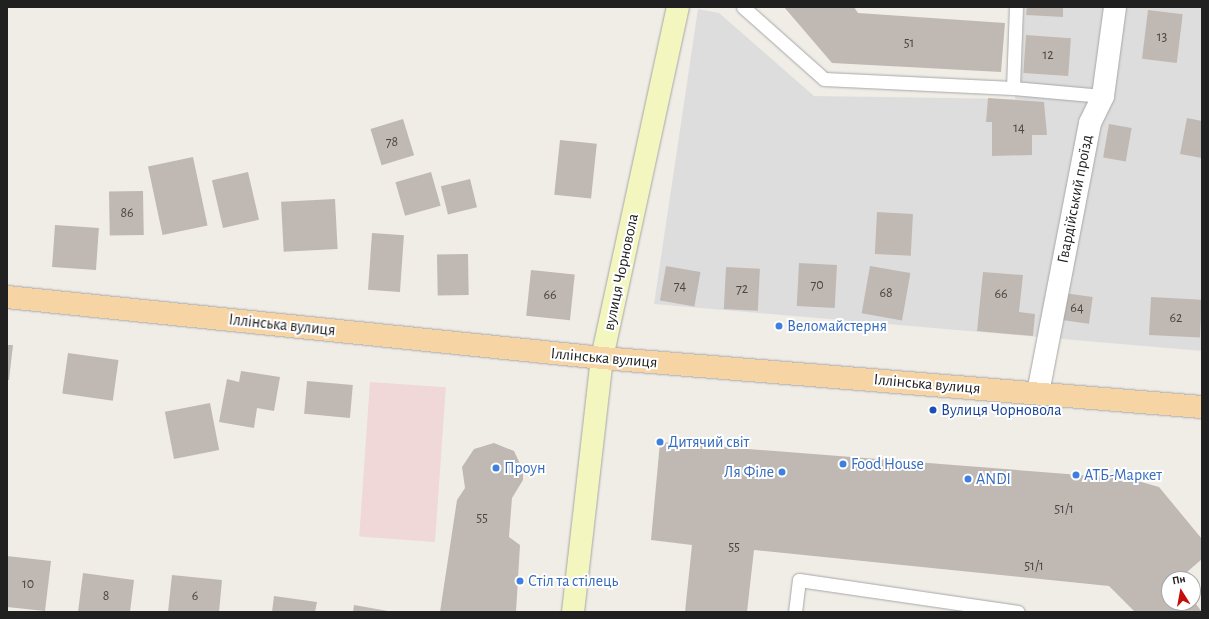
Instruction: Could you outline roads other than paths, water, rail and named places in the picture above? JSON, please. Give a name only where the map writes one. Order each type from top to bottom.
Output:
[{"type":"main road","name":"вулиця Чорновола","points":[[573,612],[602,358],[678,7]]},
{"type":"main road","name":"Іллінська вулиця","points":[[7,297],[602,358],[1202,406]]},
{"type":"street","name":"Гвардійський проїзд","points":[[1038,393],[1090,123],[1103,96],[1115,7]]},
{"type":"lane","points":[[743,7],[824,79],[1013,88],[1103,96]]},
{"type":"lane","points":[[1013,88],[1016,7]]},
{"type":"lane","points":[[795,612],[799,580],[1018,612]]},
{"type":"place","name":"Веломайстерня","points":[[779,326]]},
{"type":"place","name":"Вулиця Чорновола","points":[[933,410]]},
{"type":"place","name":"Дитячий світ","points":[[660,442]]},
{"type":"place","name":"Food House","points":[[843,464]]},
{"type":"place","name":"Проун","points":[[496,468]]},
{"type":"place","name":"Ля Філе","points":[[782,472]]},
{"type":"place","name":"АТБ-Маркет","points":[[1076,475]]},
{"type":"place","name":"ANDI","points":[[968,479]]},
{"type":"place","name":"Стіл та стілець","points":[[520,581]]}]
